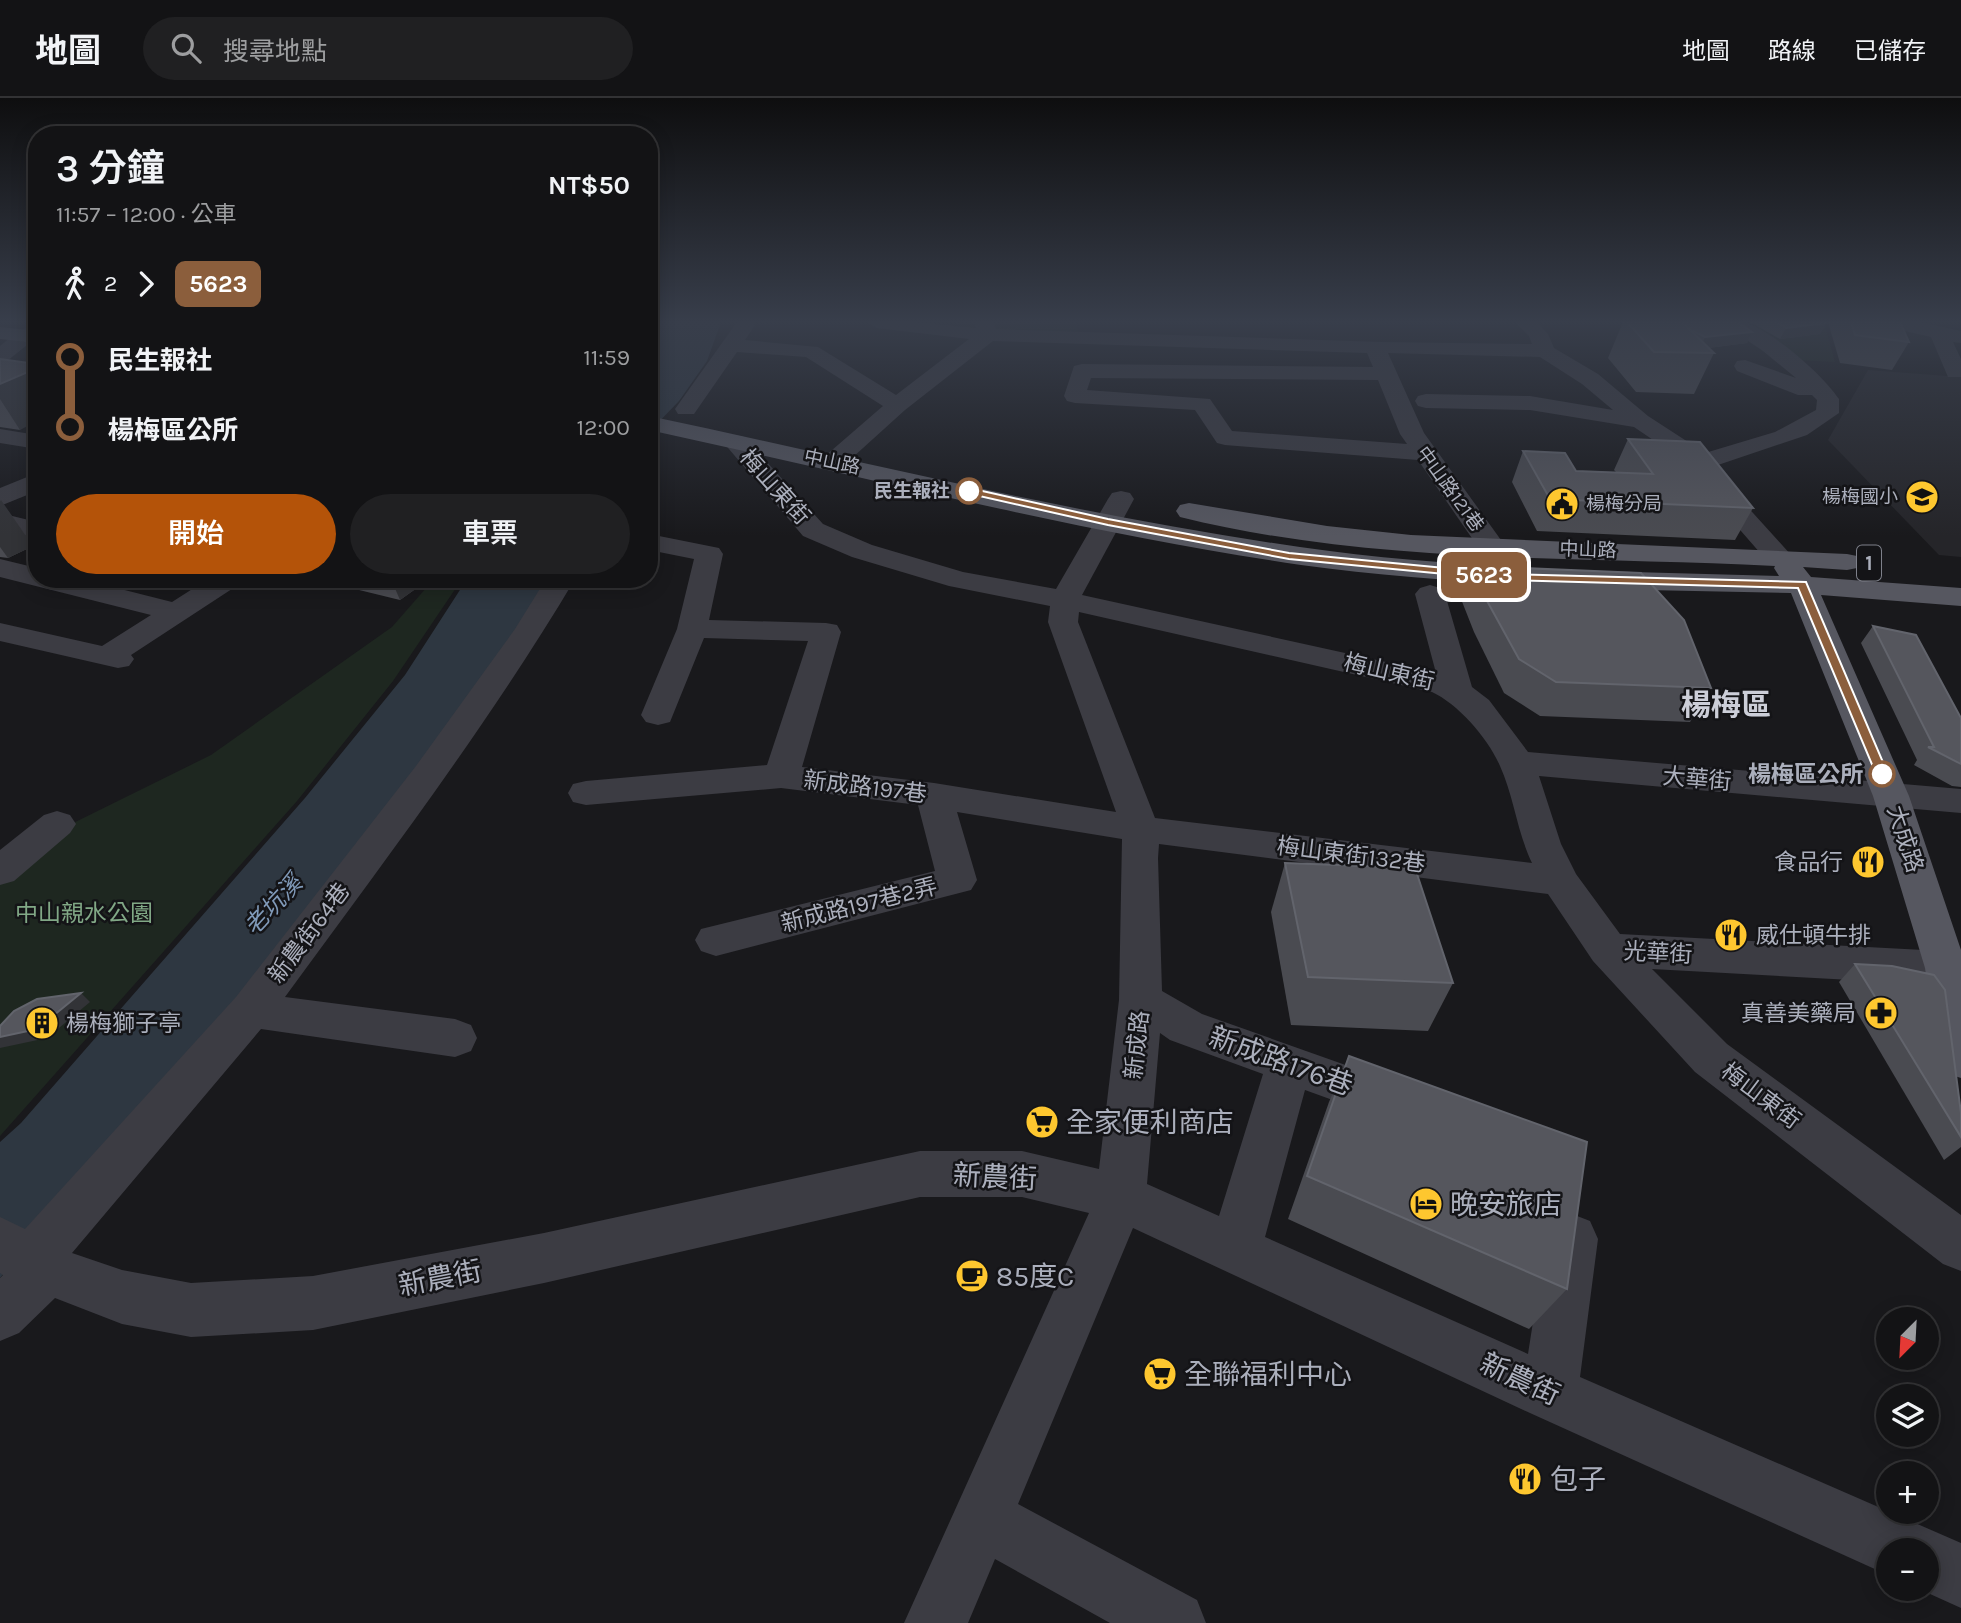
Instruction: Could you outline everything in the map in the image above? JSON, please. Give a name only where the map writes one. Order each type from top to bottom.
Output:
[{"type":"main road","name":"中山路","points":[[670,417],[735,442],[832,462],[1408,543],[1778,556],[1961,572]]},
{"type":"main road","name":"中山路","points":[[670,417],[883,448]]},
{"type":"main road","name":"中山路","points":[[1126,505],[1289,556],[1507,577],[1802,585],[1961,597]]},
{"type":"main road","name":"大成路","points":[[1778,556],[1802,585],[1891,796],[1953,968],[1961,1059]]},
{"type":"street","points":[[670,417],[690,393]]},
{"type":"street","points":[[878,393],[897,405]]},
{"type":"street","points":[[832,462],[911,393]]},
{"type":"street","points":[[1077,393],[1074,407],[1202,404],[1225,438],[1424,453]]},
{"type":"street","name":"中山路121巷","points":[[1394,393],[1412,434],[1492,547],[1507,577]]},
{"type":"street","points":[[1607,393],[1640,421],[1702,462],[1754,448],[1811,425],[1827,412],[1828,399],[1823,393]]},
{"type":"street","points":[[1813,393],[1828,399]]},
{"type":"street","points":[[1426,401],[1530,403],[1640,421]]},
{"type":"street","points":[[0,436],[28,441]]},
{"type":"street","name":"梅山東街","points":[[735,442],[813,530],[862,551],[959,580],[1065,600],[1441,684],[1457,691],[1477,707],[1517,763],[1542,844],[1560,881],[1608,950],[1711,1058],[1961,1246]]},
{"type":"street","points":[[1702,462],[1703,472],[1778,556]]},
{"type":"street","points":[[0,498],[28,485]]},
{"type":"street","points":[[1065,600],[1126,505]]},
{"type":"street","points":[[0,522],[28,528]]},
{"type":"street","points":[[658,544],[709,554],[692,629],[658,716]]},
{"type":"street","points":[[0,568],[28,575]]},
{"type":"street","points":[[81,588],[176,612]]},
{"type":"street","points":[[0,632],[112,657],[214,588]]},
{"type":"street","name":"新農街64巷","points":[[0,1314],[25,1258],[251,1010],[429,774],[555,588]]},
{"type":"street","points":[[1430,594],[1457,691]]},
{"type":"street","name":"新成路","points":[[936,1623],[984,1519],[1121,1196],[1141,1000],[1139,858],[1142,829],[1063,622],[1065,600]]},
{"type":"street","points":[[692,629],[826,632],[781,776]]},
{"type":"street","name":"大華街","points":[[1517,763],[1961,801]]},
{"type":"street","name":"新成路197巷","points":[[586,793],[781,776],[934,795],[982,805],[1142,829]]},
{"type":"street","name":"新成路197巷2弄","points":[[716,940],[957,880],[934,795]]},
{"type":"street","points":[[0,871],[57,824]]},
{"type":"street","name":"梅山東街132巷","points":[[1142,829],[1560,881]]},
{"type":"street","name":"光華街","points":[[1608,950],[1953,968]]},
{"type":"street","name":"新成路176巷","points":[[1141,1000],[1186,1027],[1429,1115]]},
{"type":"street","points":[[251,1010],[455,1038]]},
{"type":"street","points":[[1236,1247],[1289,1063]]},
{"type":"street","name":"新農街","points":[[25,1258],[122,1297],[191,1310],[313,1303],[557,1255],[920,1174],[1022,1174],[1121,1196],[1550,1393],[1877,1538]]},
{"type":"street","points":[[1550,1393],[1578,1200]]},
{"type":"street","points":[[984,1519],[1174,1623]]},
{"type":"street","points":[[1939,1566],[1961,1576]]},
{"type":"shaded area","name":"楊梅國小","points":[[1855,393],[1961,393],[1961,557],[1939,555],[1828,440]]},
{"type":"green space","name":"中山親水公園","points":[[426,588],[456,588],[393,681],[297,801],[0,1136],[0,876],[47,836],[211,755],[392,627]]},
{"type":"water","points":[[658,393],[684,393],[658,423]]},
{"type":"water","name":"老坑溪","points":[[461,588],[543,588],[424,763],[356,851],[0,1278],[0,1142],[21,1123],[305,798],[405,675]]},
{"type":"building","points":[[1628,439],[1700,442],[1753,508],[1550,499],[1523,451],[1565,453],[1576,471],[1653,474]]},
{"type":"building","points":[[1473,566],[1641,573],[1684,620],[1711,688],[1556,682],[1519,659],[1486,599]]},
{"type":"building","points":[[1873,626],[1916,635],[1961,718],[1961,764],[1928,747],[1934,747]]},
{"type":"building","points":[[1285,863],[1415,868],[1453,983],[1308,977]]},
{"type":"building","points":[[1855,964],[1892,966],[1934,975],[1945,990],[1961,1113],[1961,1137]]},
{"type":"building","points":[[81,993],[37,1029],[0,1037],[0,1026],[14,1011],[37,999]]},
{"type":"building","name":"晚安旅店","points":[[1349,1056],[1587,1142],[1567,1289],[1307,1176]]},
{"type":"bus line","name":"5623","points":[[969,491],[1108,522],[1289,556],[1507,577],[1802,585],[1882,774]]},
{"type":"place","name":"民生報社","points":[[969,491]]},
{"type":"place","name":"楊梅國小","points":[[1922,497]]},
{"type":"place","name":"楊梅分局","points":[[1562,504]]},
{"type":"place","name":"楊梅區公所","points":[[1882,774]]},
{"type":"place","name":"食品行","points":[[1868,862]]},
{"type":"place","name":"威仕頓牛排","points":[[1731,935]]},
{"type":"place","name":"真善美藥局","points":[[1881,1013]]},
{"type":"place","name":"楊梅獅子亭","points":[[42,1023]]},
{"type":"place","name":"全家便利商店","points":[[1042,1122]]},
{"type":"place","name":"晚安旅店","points":[[1426,1204]]},
{"type":"place","name":"85度C","points":[[972,1276]]},
{"type":"place","name":"全聯福利中心","points":[[1160,1374]]},
{"type":"place","name":"包子","points":[[1525,1479]]},
{"type":"district","name":"楊梅區","points":[[1726,705]]}]
